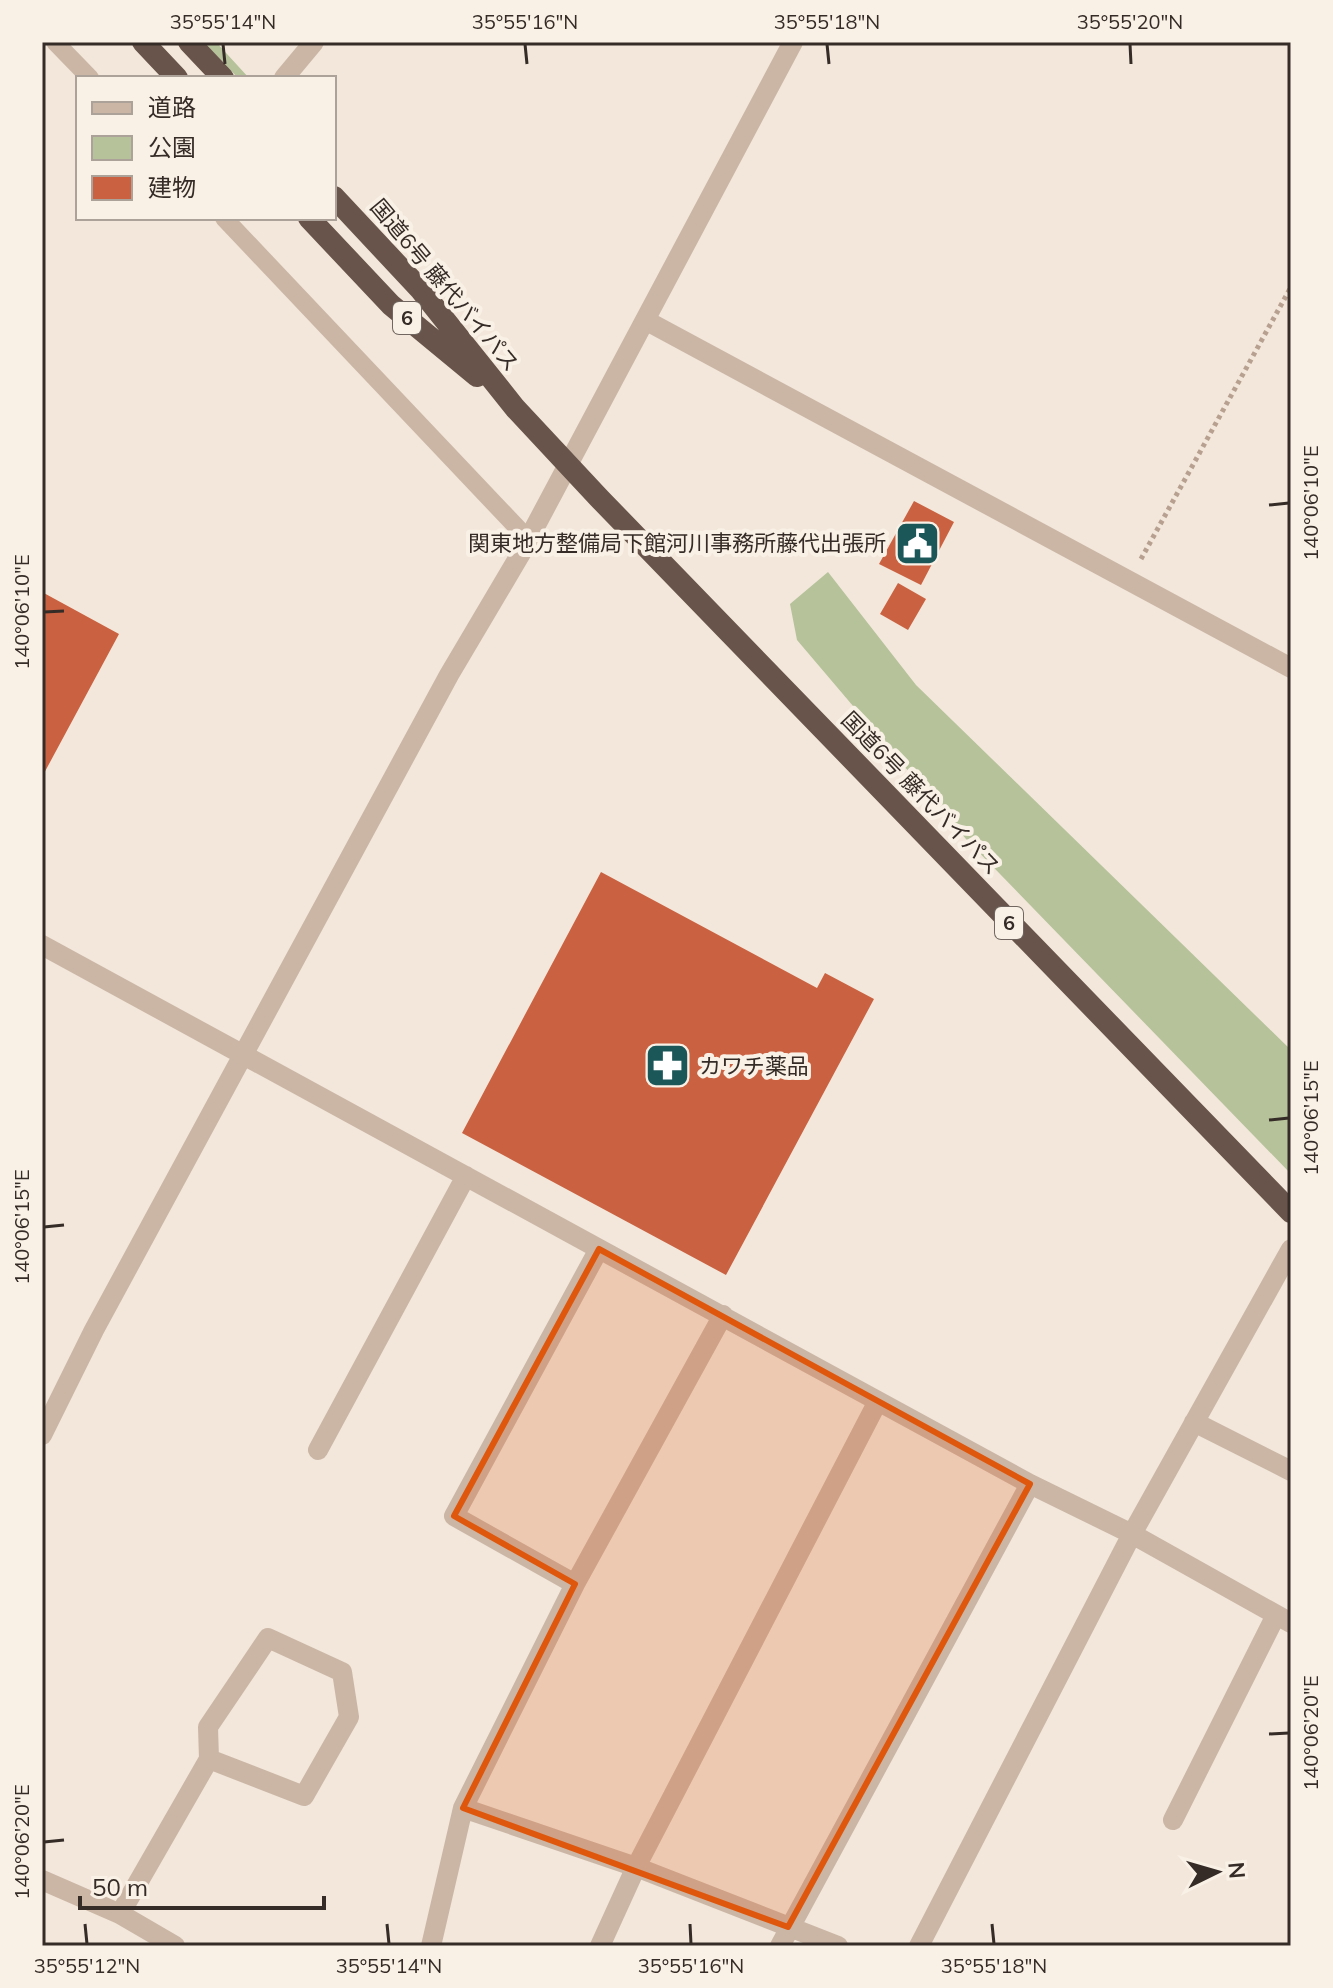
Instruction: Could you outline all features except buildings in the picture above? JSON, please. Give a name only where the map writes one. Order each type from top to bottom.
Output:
[{"type":"highway","points":[[143,42],[175,76]]},
{"type":"highway","points":[[189,42],[221,76]]},
{"type":"highway","name":"国道6号 藤代バイパス","points":[[336,199],[420,289],[515,408],[1291,1212]]},
{"type":"highway","name":"国道6号 藤代バイパス","points":[[311,220],[391,305],[515,408]]},
{"type":"street","points":[[286,76],[314,42]]},
{"type":"street","points":[[42,1435],[94,1330],[246,1055],[449,675],[528,539],[793,42]]},
{"type":"street","points":[[645,320],[1291,668]]},
{"type":"street","points":[[42,945],[1030,1484],[1132,1534],[1284,1619],[1173,1820]]},
{"type":"street","points":[[318,1450],[466,1176]]},
{"type":"street","points":[[575,1584],[454,1516],[599,1249]]},
{"type":"street","points":[[919,1946],[1132,1534],[1291,1249]]},
{"type":"street","points":[[431,1946],[463,1808],[575,1584],[723,1315]]},
{"type":"street","points":[[600,1946],[636,1867],[878,1401]]},
{"type":"street","points":[[1194,1422],[1291,1471]]},
{"type":"street","points":[[784,1936],[1030,1484]]},
{"type":"street","points":[[120,1914],[209,1759],[208,1727],[268,1638],[342,1672],[349,1717],[304,1796],[209,1759]]},
{"type":"street","points":[[463,1808],[636,1867],[784,1936],[838,1946]]},
{"type":"street","points":[[42,1880],[120,1914],[175,1946]]},
{"type":"lane","points":[[55,42],[88,76]]},
{"type":"lane","points":[[226,220],[528,539]]},
{"type":"path","points":[[1129,580],[1291,287]]},
{"type":"highlighted area","points":[[599,1249],[1030,1484],[788,1927],[463,1808],[575,1584],[454,1516]]},
{"type":"green space","points":[[204,42],[216,42],[247,76],[236,76]]},
{"type":"green space","points":[[828,572],[916,685],[1291,1050],[1291,1174],[966,839],[797,640],[790,604]]},
{"type":"place","name":"関東地方整備局下館河川事務所藤代出張所","points":[[917,543]]},
{"type":"place","name":"カワチ薬品","points":[[668,1066]]}]
